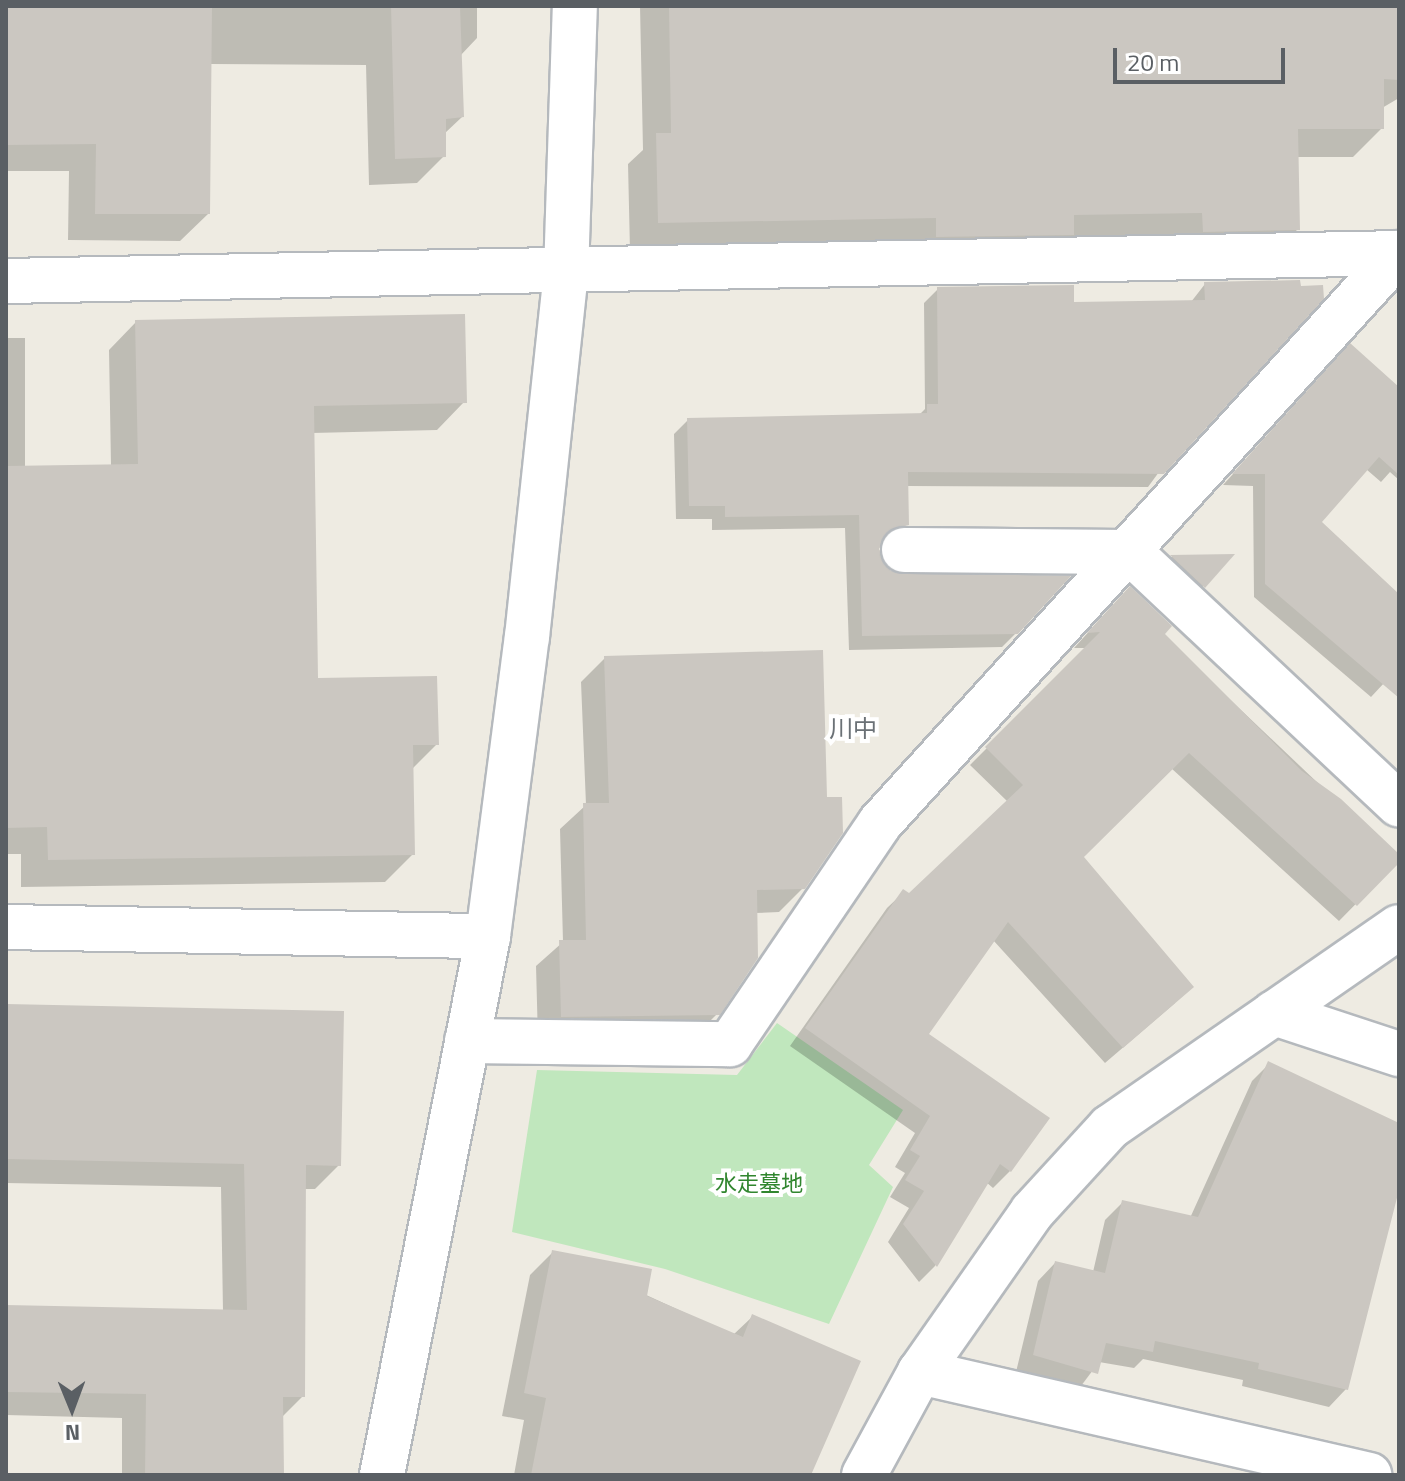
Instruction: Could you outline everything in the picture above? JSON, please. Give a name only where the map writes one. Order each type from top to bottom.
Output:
[{"type":"street","points":[[382,1475],[488,936],[527,637],[566,273],[575,6]]},
{"type":"street","points":[[6,281],[566,273],[1399,253]]},
{"type":"street","points":[[467,1041],[730,1044],[880,823],[1130,552],[1399,253]]},
{"type":"street","points":[[904,550],[1130,552],[1399,805]]},
{"type":"street","points":[[6,927],[488,936]]},
{"type":"street","points":[[864,1475],[920,1372],[1032,1212],[1110,1127],[1399,927]]},
{"type":"street","points":[[1274,1013],[1399,1054]]},
{"type":"street","points":[[920,1372],[1308,1468],[1369,1475]]},
{"type":"green space","name":"水走墓地","points":[[777,1023],[903,1110],[869,1165],[893,1187],[829,1324],[665,1269],[512,1232],[537,1070],[737,1075]]},
{"type":"building","points":[[6,6],[212,6],[210,214],[95,214],[96,144],[6,145]]},
{"type":"building","points":[[391,6],[460,6],[464,117],[446,119],[446,157],[395,159]]},
{"type":"building","points":[[669,6],[1399,6],[1399,80],[1384,79],[1384,129],[1298,129],[1300,230],[1203,232],[1202,213],[1074,215],[1074,235],[936,237],[936,218],[658,223],[656,133],[671,133]]},
{"type":"building","points":[[1300,280],[1301,286],[1323,285],[1324,299],[1164,474],[908,472],[909,525],[891,529],[879,549],[891,571],[1071,576],[1018,634],[862,636],[859,515],[725,517],[725,506],[689,506],[687,418],[927,413],[927,404],[938,404],[937,287],[1074,285],[1074,302],[1205,300],[1204,282]]},
{"type":"building","points":[[465,314],[467,403],[314,406],[318,678],[437,676],[439,745],[413,745],[415,855],[48,860],[47,827],[6,828],[6,466],[138,464],[135,320]]},
{"type":"building","points":[[1350,343],[1399,387],[1399,475],[1379,457],[1322,522],[1399,594],[1399,698],[1265,584],[1265,474],[1232,474]]},
{"type":"building","points":[[1235,554],[1205,588],[1170,555]]},
{"type":"building","points":[[1130,586],[1172,626],[1165,634],[1302,771],[1341,799],[1399,854],[1399,863],[1357,906],[1189,753],[1084,857],[1194,987],[1123,1048],[1008,922],[929,1034],[1050,1118],[1011,1172],[1000,1164],[937,1267],[903,1224],[924,1191],[905,1180],[920,1156],[910,1150],[930,1116],[805,1028],[903,889],[909,893],[1023,785],[985,747],[1100,632],[1087,633]]},
{"type":"building","points":[[823,650],[827,797],[842,797],[843,833],[805,889],[757,890],[758,958],[720,1015],[561,1017],[559,940],[586,940],[583,803],[609,803],[604,656]]},
{"type":"building","points":[[6,1004],[344,1011],[341,1166],[306,1165],[305,1397],[283,1397],[284,1475],[145,1475],[146,1394],[6,1392],[6,1305],[247,1310],[244,1164],[6,1159]]},
{"type":"building","points":[[1268,1061],[1399,1123],[1399,1190],[1348,1390],[1258,1369],[1259,1363],[1155,1341],[1153,1352],[1106,1343],[1098,1374],[1033,1355],[1055,1261],[1105,1273],[1122,1200],[1198,1217]]},
{"type":"building","points":[[552,1250],[652,1269],[647,1296],[743,1337],[752,1314],[861,1361],[811,1475],[531,1475],[546,1398],[524,1393]]},
{"type":"district","name":"川中","points":[[853,729]]}]
